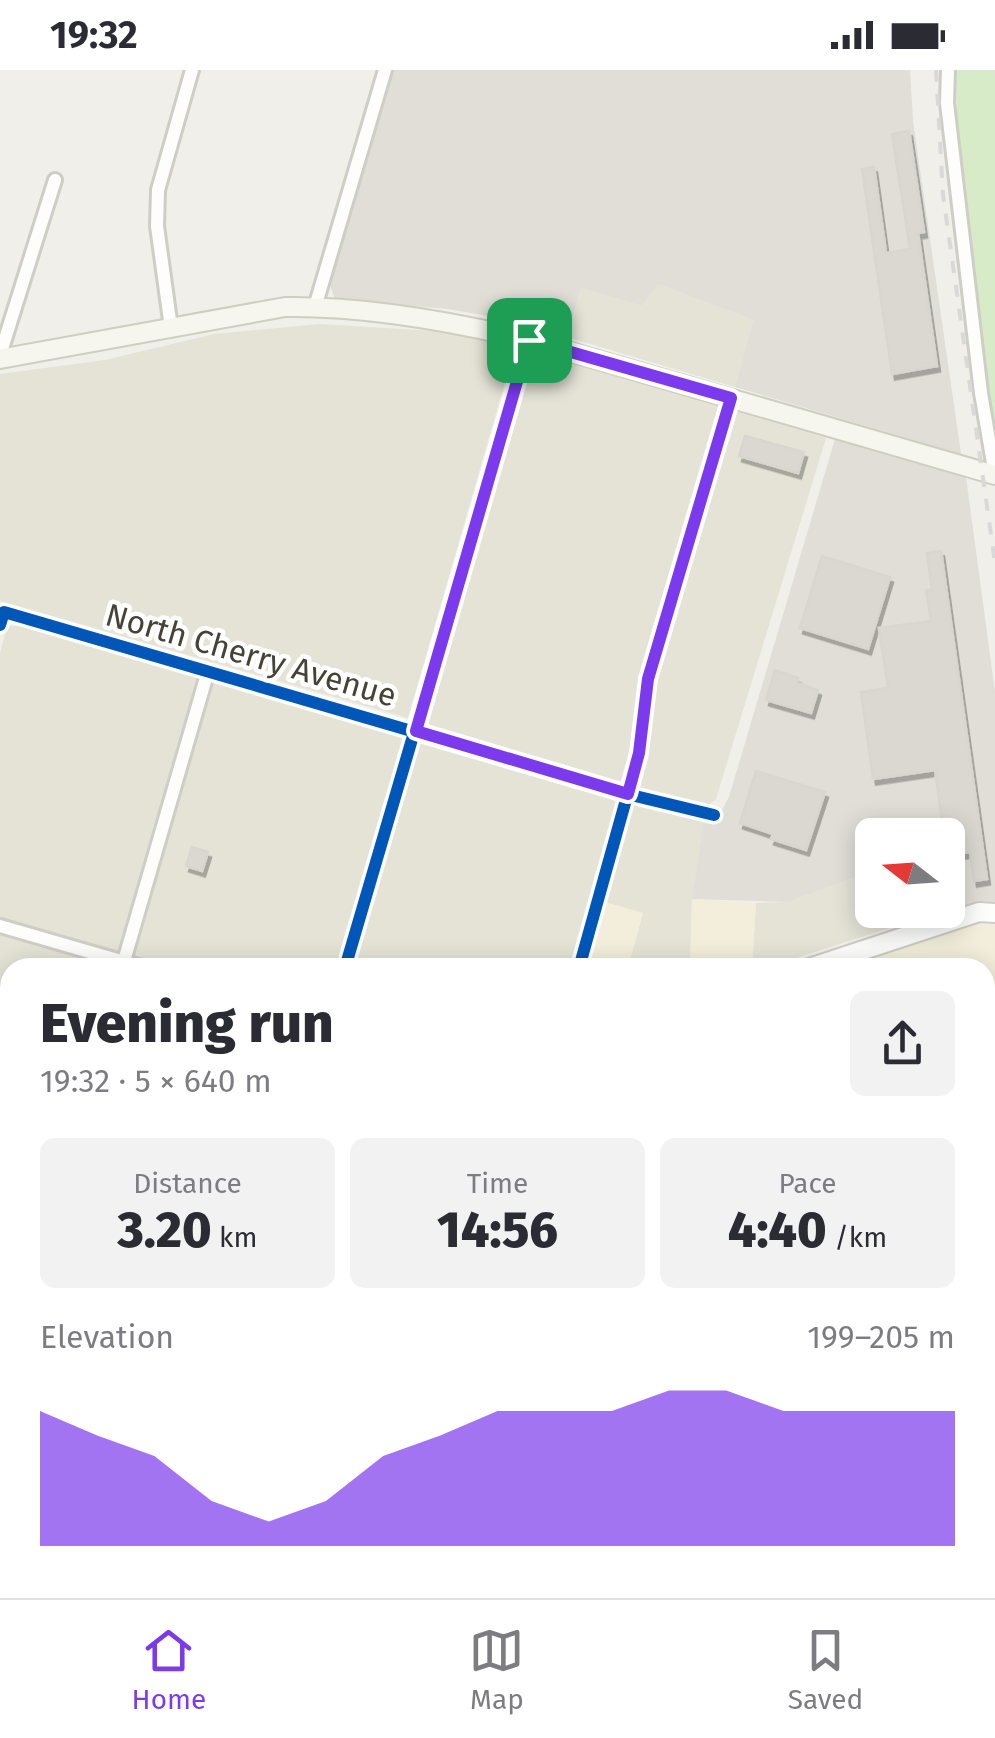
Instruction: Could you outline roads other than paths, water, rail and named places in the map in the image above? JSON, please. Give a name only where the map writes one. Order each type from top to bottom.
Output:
[{"type":"main road","points":[[0,357],[286,308],[315,307],[466,325],[529,340],[995,475]]},
{"type":"street","points":[[170,328],[157,226],[158,190],[192,70]]},
{"type":"street","points":[[315,307],[385,70]]},
{"type":"street","points":[[948,70],[947,103],[981,393],[995,475]]},
{"type":"street","points":[[0,357],[54,180]]},
{"type":"street","points":[[348,958],[529,340]]},
{"type":"street","points":[[583,958],[639,753],[648,679],[731,398]]},
{"type":"street","name":"North Cherry Avenue","points":[[2,618],[208,672],[714,816]]},
{"type":"street","points":[[124,958],[208,672]]},
{"type":"street","points":[[840,958],[979,912],[995,914]]},
{"type":"street","points":[[0,926],[103,958]]},
{"type":"railway","points":[[936,70],[943,195],[995,563]]}]
